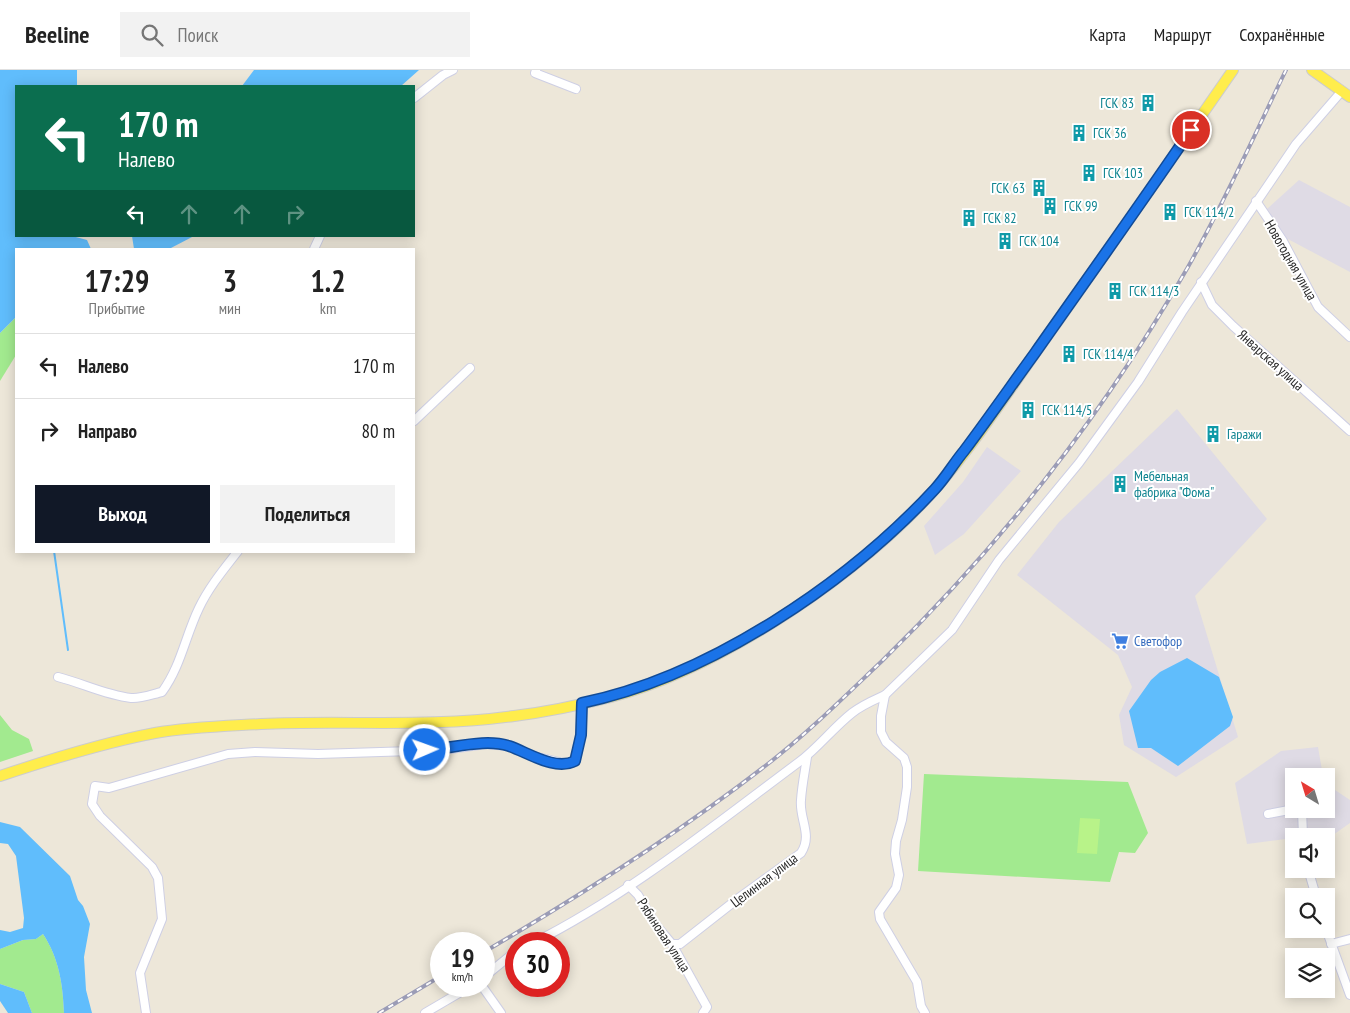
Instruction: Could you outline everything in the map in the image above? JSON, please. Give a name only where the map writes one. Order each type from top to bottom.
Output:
[{"type":"main road","points":[[0,776],[59,756],[157,733],[262,724],[446,722],[514,716],[613,696],[677,673],[715,655],[793,609],[862,558],[901,524],[937,486],[990,416],[1233,70]]},
{"type":"main road","points":[[1312,70],[1345,95]]},
{"type":"street","points":[[415,97],[442,75],[453,70]]},
{"type":"street","points":[[536,70],[535,73],[576,88]]},
{"type":"street","points":[[555,932],[628,886],[807,757],[853,712],[885,695],[952,630],[999,560],[1079,463],[1138,382],[1201,282],[1296,144],[1345,95]]},
{"type":"street","name":"Новогодняя улица","points":[[1256,201],[1283,241],[1318,307],[1350,337]]},
{"type":"street","name":"Январская улица","points":[[1201,282],[1212,305],[1233,326],[1350,431]]},
{"type":"street","points":[[415,419],[470,368]]},
{"type":"street","points":[[58,677],[81,683],[92,689],[132,699],[162,692],[175,675],[199,607],[219,575],[236,553]]},
{"type":"street","points":[[885,695],[881,732],[886,742],[904,758],[907,767],[902,820],[896,841],[895,854],[899,875],[896,888],[879,912],[880,919],[917,982],[921,1006],[925,1013]]},
{"type":"street","points":[[146,1013],[140,973],[162,919],[158,878],[152,867],[96,810],[92,804],[95,786],[108,788],[228,754],[255,752],[318,754],[443,750],[486,744],[508,746],[533,756],[568,764],[575,761],[578,751],[582,703]]},
{"type":"street","name":"Целинная улица","points":[[672,944],[680,944],[801,853],[805,846],[807,834],[800,802],[807,757]]},
{"type":"street","points":[[1268,814],[1285,811]]},
{"type":"street","name":"Рябиновая улица","points":[[628,886],[638,895],[656,925],[672,944],[706,1002],[707,1006],[702,1013]]},
{"type":"street","points":[[1330,938],[1350,995]]},
{"type":"street","points":[[1332,944],[1350,940]]},
{"type":"street","points":[[495,968],[505,960]]},
{"type":"street","points":[[425,1013],[452,997]]},
{"type":"street","points":[[490,997],[501,1013]]},
{"type":"shaded area","points":[[1299,180],[1350,207],[1350,272],[1286,238],[1267,209]]},
{"type":"shaded area","points":[[1177,409],[1267,519],[1195,596],[1238,737],[1176,777],[1124,745],[1119,715],[1132,687],[1118,655],[1017,575],[1059,522]]},
{"type":"shaded area","points":[[987,447],[1021,471],[964,534],[935,555],[924,526],[963,482]]},
{"type":"shaded area","points":[[1318,747],[1322,768],[1285,768],[1285,818],[1335,818],[1335,790],[1350,800],[1350,823],[1335,834],[1335,828],[1285,828],[1285,839],[1247,844],[1235,783],[1281,751]]},
{"type":"green space","points":[[15,318],[15,357],[0,381],[0,333]]},
{"type":"green space","points":[[0,715],[12,730],[29,739],[33,751],[0,762]]},
{"type":"green space","points":[[924,774],[1128,782],[1148,833],[1135,853],[1119,852],[1110,882],[918,871]]},
{"type":"green space","points":[[1080,818],[1100,819],[1097,854],[1077,853]]},
{"type":"green space","points":[[43,934],[53,953],[59,972],[63,992],[64,1013],[32,1013],[24,992],[0,984],[0,949],[23,940],[36,939]]},
{"type":"water","points":[[0,70],[77,70],[77,85],[15,85],[15,237],[76,237],[87,240],[91,248],[15,248],[15,318],[0,333]]},
{"type":"water","points":[[254,70],[419,70],[402,85],[243,85]]},
{"type":"water","points":[[132,237],[192,237],[171,248],[134,248]]},
{"type":"water","points":[[1187,658],[1219,677],[1233,717],[1230,726],[1178,766],[1151,748],[1138,748],[1129,711],[1151,680],[1160,672]]},
{"type":"water","points":[[0,822],[20,827],[70,876],[78,900],[83,906],[90,924],[84,957],[86,990],[92,1013],[64,1013],[63,992],[59,972],[53,953],[43,934],[36,939],[23,940],[0,949],[0,930],[10,932],[23,928],[24,918],[16,856],[8,844],[0,843]]},
{"type":"water","points":[[0,984],[24,992],[32,1013],[8,1013],[0,1001]]},
{"type":"waterway","points":[[54,553],[68,650]]},
{"type":"railway","points":[[495,945],[665,839],[769,763],[813,726],[882,661],[969,570],[1010,523],[1086,425],[1156,321],[1214,218],[1286,70]]},
{"type":"railway","points":[[379,1013],[430,983]]},
{"type":"place","name":"ГСК 83","points":[[1148,103]]},
{"type":"place","name":"ГСК 36","points":[[1079,133]]},
{"type":"place","name":"ГСК 103","points":[[1089,173]]},
{"type":"place","name":"ГСК 63","points":[[1039,188]]},
{"type":"place","name":"ГСК 99","points":[[1050,206]]},
{"type":"place","name":"ГСК 114/2","points":[[1170,212]]},
{"type":"place","name":"ГСК 82","points":[[969,218]]},
{"type":"place","name":"ГСК 104","points":[[1005,241]]},
{"type":"place","name":"ГСК 114/3","points":[[1115,291]]},
{"type":"place","name":"ГСК 114/4","points":[[1069,354]]},
{"type":"place","name":"ГСК 114/5","points":[[1028,410]]},
{"type":"place","name":"Гаражи","points":[[1213,434]]},
{"type":"place","name":"Мебельная фабрика \"Фома\"","points":[[1120,484]]},
{"type":"place","name":"Светофор","points":[[1120,641]]},
{"type":"route","points":[[425,750],[443,750],[486,744],[508,746],[554,762],[568,764],[575,761],[581,735],[582,703],[613,696],[677,673],[715,655],[793,609],[862,558],[901,524],[937,486],[990,416],[1191,130]]}]
